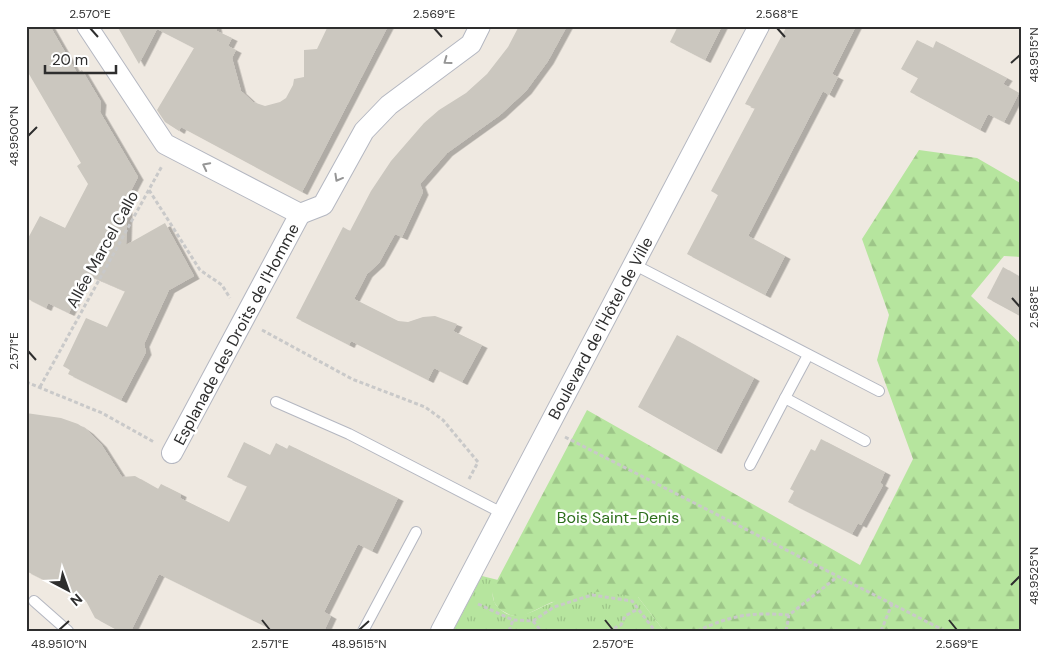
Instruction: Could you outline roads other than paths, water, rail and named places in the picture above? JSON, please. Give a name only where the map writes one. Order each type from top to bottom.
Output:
[{"type":"street","points":[[88,26],[165,144],[300,214],[323,205],[364,131],[390,105],[471,44],[480,26]]},
{"type":"street","name":"Boulevard de l'Hôtel de Ville","points":[[441,631],[759,26]]},
{"type":"street","name":"Esplanade des Droits de l'Homme","points":[[172,453],[300,214]]},
{"type":"lane","points":[[634,264],[879,391]]},
{"type":"lane","points":[[750,465],[808,354]]},
{"type":"lane","points":[[785,398],[865,441]]},
{"type":"lane","points":[[276,402],[349,434],[502,513]]},
{"type":"lane","points":[[363,631],[416,532]]},
{"type":"lane","points":[[34,600],[68,631]]},
{"type":"park label","name":"Bois Saint-Denis","points":[[618,517]]}]
